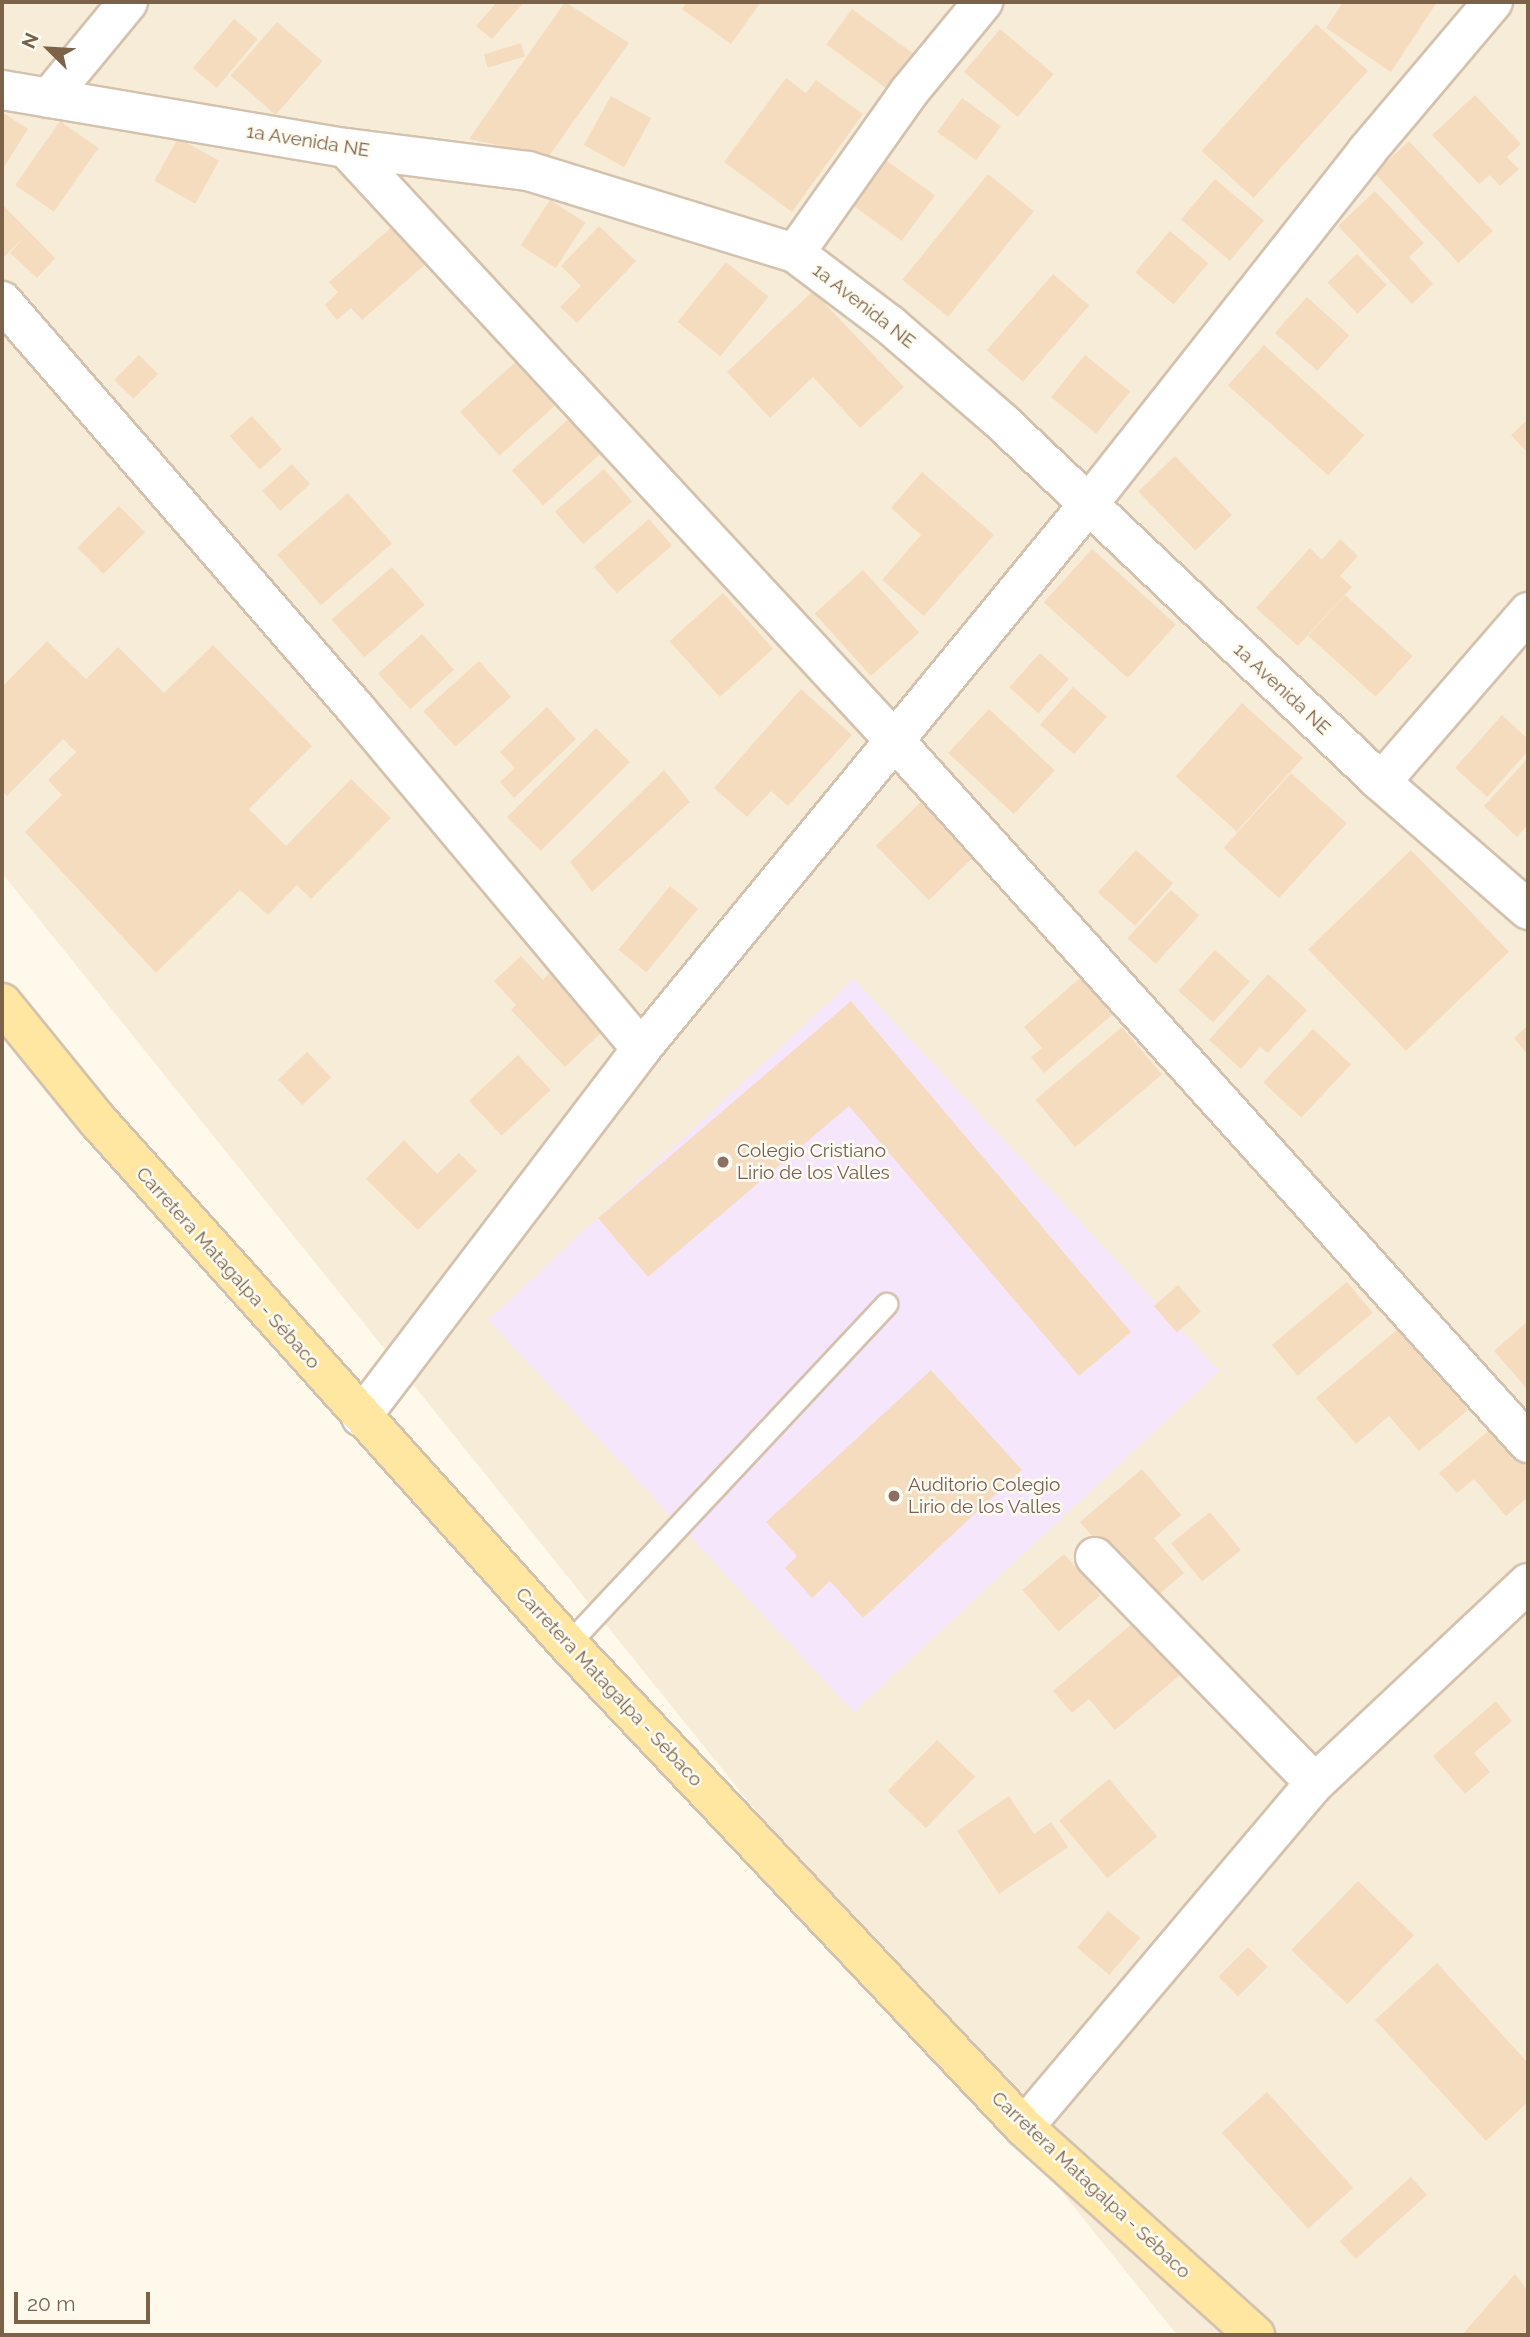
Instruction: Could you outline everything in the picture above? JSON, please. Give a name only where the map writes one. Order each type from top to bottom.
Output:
[{"type":"main road","name":"Carretera Matagalpa - Sébaco","points":[[2,1003],[98,1121],[360,1417],[568,1644],[1024,2127],[1255,2335]]},
{"type":"street","points":[[49,98],[128,2]]},
{"type":"street","points":[[795,253],[909,92],[983,2]]},
{"type":"street","points":[[360,1417],[641,1049],[1087,506],[1367,151],[1493,2]]},
{"type":"street","name":"1a Avenida NE","points":[[2,90],[346,148],[527,171],[795,253],[890,324],[1002,422],[1087,506],[1381,782],[1528,910]]},
{"type":"street","points":[[346,148],[894,740],[1528,1443]]},
{"type":"street","points":[[2,301],[357,710],[641,1049]]},
{"type":"street","points":[[1381,782],[1528,612]]},
{"type":"street","points":[[1095,1557],[1315,1783]]},
{"type":"street","points":[[1024,2127],[1315,1783],[1528,1583]]},
{"type":"lane","points":[[568,1644],[886,1304]]},
{"type":"shaded area","points":[[2,2],[1528,2],[1528,2335],[1177,2335],[2,873]]},
{"type":"shaded area","points":[[854,979],[1220,1371],[854,1712],[488,1320]]},
{"type":"building","points":[[497,2],[524,2],[492,39],[476,26]]},
{"type":"building","points":[[565,2],[629,43],[549,156],[469,139]]},
{"type":"building","points":[[687,2],[761,2],[731,44],[682,9]]},
{"type":"building","points":[[1343,2],[1437,2],[1391,72],[1326,28]]},
{"type":"building","points":[[852,9],[916,55],[890,91],[826,45]]},
{"type":"building","points":[[234,19],[258,39],[217,88],[193,68]]},
{"type":"building","points":[[277,22],[322,61],[276,115],[230,76]]},
{"type":"building","points":[[1316,24],[1368,71],[1254,198],[1202,151]]},
{"type":"building","points":[[1000,29],[1054,74],[1018,117],[964,72]]},
{"type":"building","points":[[521,43],[525,56],[488,68],[484,54]]},
{"type":"building","points":[[786,78],[806,93],[816,80],[863,114],[792,212],[724,162]]},
{"type":"building","points":[[1475,95],[1521,144],[1507,157],[1519,169],[1500,186],[1490,175],[1479,184],[1432,135]]},
{"type":"building","points":[[611,96],[651,118],[624,167],[584,145]]},
{"type":"building","points":[[962,98],[1001,126],[976,160],[937,132]]},
{"type":"building","points":[[2,112],[28,129],[2,170]]},
{"type":"building","points":[[60,121],[99,148],[54,212],[15,185]]},
{"type":"building","points":[[178,138],[219,161],[195,204],[154,181]]},
{"type":"building","points":[[1409,141],[1493,231],[1459,263],[1375,173]]},
{"type":"building","points":[[883,158],[935,196],[902,241],[850,203]]},
{"type":"building","points":[[988,174],[1034,211],[948,317],[902,280]]},
{"type":"building","points":[[1215,179],[1264,220],[1230,261],[1181,220]]},
{"type":"building","points":[[1375,191],[1424,243],[1409,257],[1433,284],[1412,304],[1338,226]]},
{"type":"building","points":[[550,200],[585,223],[556,268],[521,245]]},
{"type":"building","points":[[2,204],[55,258],[37,278],[10,253],[25,236],[2,259]]},
{"type":"building","points":[[395,224],[428,262],[362,320],[351,308],[337,320],[325,305],[338,292],[329,282]]},
{"type":"building","points":[[599,226],[636,261],[577,323],[560,307],[581,286],[561,266]]},
{"type":"building","points":[[1170,231],[1208,263],[1174,305],[1135,272]]},
{"type":"building","points":[[1357,254],[1387,285],[1357,313],[1328,282]]},
{"type":"building","points":[[726,262],[769,297],[720,356],[678,322]]},
{"type":"building","points":[[1053,274],[1089,305],[1023,382],[987,350]]},
{"type":"building","points":[[813,291],[904,387],[860,428],[813,377],[770,418],[727,372]]},
{"type":"building","points":[[1307,297],[1349,335],[1317,371],[1275,333]]},
{"type":"building","points":[[1264,345],[1364,435],[1328,475],[1228,385]]},
{"type":"building","points":[[139,355],[158,374],[133,399],[114,380]]},
{"type":"building","points":[[1085,355],[1130,392],[1096,433],[1051,397]]},
{"type":"building","points":[[521,357],[560,401],[500,456],[460,412]]},
{"type":"building","points":[[252,416],[282,449],[260,470],[230,436]]},
{"type":"building","points":[[572,416],[603,451],[543,505],[512,470]]},
{"type":"building","points":[[1528,419],[1528,453],[1511,435]]},
{"type":"building","points":[[1175,456],[1232,515],[1195,550],[1138,491]]},
{"type":"building","points":[[292,464],[310,484],[280,511],[262,491]]},
{"type":"building","points":[[604,469],[632,501],[583,544],[555,512]]},
{"type":"building","points":[[922,472],[994,535],[924,616],[882,580],[921,535],[891,508]]},
{"type":"building","points":[[348,493],[392,544],[321,605],[277,555]]},
{"type":"building","points":[[119,506],[145,532],[103,574],[77,548]]},
{"type":"building","points":[[649,519],[672,545],[617,593],[594,567]]},
{"type":"building","points":[[1340,539],[1358,556],[1340,576],[1352,587],[1298,646],[1256,608],[1310,548],[1322,560]]},
{"type":"building","points":[[1092,549],[1176,625],[1128,678],[1044,603]]},
{"type":"building","points":[[392,567],[425,605],[364,657],[332,619]]},
{"type":"building","points":[[863,570],[919,632],[871,676],[815,613]]},
{"type":"building","points":[[723,593],[773,649],[720,697],[669,641]]},
{"type":"building","points":[[1345,595],[1413,656],[1376,697],[1308,636]]},
{"type":"building","points":[[422,634],[454,670],[410,709],[378,673]]},
{"type":"building","points":[[47,641],[86,679],[118,647],[164,693],[213,645],[312,746],[249,809],[286,846],[351,779],[391,818],[311,899],[297,885],[268,915],[240,890],[156,973],[25,832],[62,795],[48,780],[76,752],[63,739],[7,796],[2,791],[2,687]]},
{"type":"building","points":[[1040,653],[1069,679],[1038,713],[1009,687]]},
{"type":"building","points":[[479,661],[511,697],[455,747],[423,711]]},
{"type":"building","points":[[1073,687],[1107,717],[1074,754],[1040,725]]},
{"type":"building","points":[[801,689],[852,735],[788,806],[771,791],[747,817],[714,788]]},
{"type":"building","points":[[1242,703],[1303,758],[1237,831],[1176,777]]},
{"type":"building","points":[[547,707],[576,739],[514,798],[500,782],[515,768],[500,752]]},
{"type":"building","points":[[989,709],[1055,770],[1014,814],[948,753]]},
{"type":"building","points":[[1502,715],[1528,739],[1528,751],[1487,797],[1455,768]]},
{"type":"building","points":[[596,728],[630,762],[541,851],[507,817]]},
{"type":"building","points":[[1528,758],[1528,824],[1517,837],[1484,806]]},
{"type":"building","points":[[664,770],[690,802],[592,892],[570,862]]},
{"type":"building","points":[[1291,773],[1347,823],[1279,898],[1223,848]]},
{"type":"building","points":[[922,801],[975,856],[929,900],[876,845]]},
{"type":"building","points":[[1136,850],[1173,883],[1135,926],[1098,892]]},
{"type":"building","points":[[1411,850],[1509,951],[1406,1051],[1308,949]]},
{"type":"building","points":[[670,886],[698,909],[646,972],[618,950]]},
{"type":"building","points":[[1171,890],[1199,915],[1156,964],[1128,938]]},
{"type":"building","points":[[1215,950],[1250,981],[1213,1022],[1178,991]]},
{"type":"building","points":[[521,956],[543,980],[549,973],[603,1031],[565,1067],[511,1010],[516,1005],[494,981]]},
{"type":"building","points":[[1268,974],[1307,1010],[1268,1053],[1260,1047],[1241,1069],[1209,1040]]},
{"type":"building","points":[[1081,977],[1112,1015],[1044,1073],[1031,1057],[1042,1048],[1024,1027]]},
{"type":"building","name":"Colegio Cristiano Lirio de los Valles","points":[[851,1001],[1131,1332],[1079,1376],[849,1106],[648,1277],[598,1218]]},
{"type":"building","points":[[1528,1025],[1528,1055],[1514,1038]]},
{"type":"building","points":[[1122,1027],[1162,1074],[1075,1147],[1035,1100]]},
{"type":"building","points":[[1313,1029],[1351,1064],[1301,1118],[1263,1082]]},
{"type":"building","points":[[307,1052],[331,1077],[303,1105],[278,1080]]},
{"type":"building","points":[[518,1055],[551,1090],[502,1136],[469,1101]]},
{"type":"building","points":[[404,1140],[437,1174],[459,1153],[477,1171],[418,1230],[366,1179]]},
{"type":"building","points":[[1347,1282],[1373,1313],[1298,1376],[1272,1345]]},
{"type":"building","points":[[1178,1285],[1201,1311],[1177,1332],[1154,1306]]},
{"type":"building","points":[[1528,1321],[1528,1390],[1494,1351]]},
{"type":"building","points":[[1399,1328],[1468,1410],[1419,1451],[1389,1416],[1356,1444],[1316,1398]]},
{"type":"building","name":"Auditorio Colegio Lirio de los Valles","points":[[931,1370],[1022,1470],[863,1618],[830,1581],[812,1598],[785,1568],[797,1556],[766,1522]]},
{"type":"building","points":[[1493,1427],[1528,1469],[1528,1497],[1506,1516],[1474,1479],[1457,1493],[1439,1473]]},
{"type":"building","points":[[1142,1469],[1181,1515],[1154,1538],[1184,1573],[1149,1603],[1080,1522]]},
{"type":"building","points":[[1210,1512],[1241,1550],[1202,1582],[1171,1543]]},
{"type":"building","points":[[1064,1554],[1100,1596],[1059,1632],[1022,1590]]},
{"type":"building","points":[[1141,1616],[1186,1670],[1115,1730],[1089,1699],[1072,1713],[1053,1691]]},
{"type":"building","points":[[1496,1701],[1512,1721],[1474,1753],[1490,1772],[1465,1794],[1433,1756]]},
{"type":"building","points":[[937,1740],[975,1777],[926,1828],[888,1791]]},
{"type":"building","points":[[1109,1779],[1157,1836],[1107,1878],[1059,1821]]},
{"type":"building","points":[[1009,1796],[1034,1834],[1051,1822],[1068,1847],[999,1894],[957,1831]]},
{"type":"building","points":[[1358,1881],[1414,1935],[1347,2004],[1291,1950]]},
{"type":"building","points":[[1108,1911],[1140,1938],[1109,1975],[1077,1948]]},
{"type":"building","points":[[1248,1947],[1268,1967],[1238,1996],[1218,1977]]},
{"type":"building","points":[[1437,1963],[1528,2063],[1528,2102],[1486,2141],[1375,2020]]},
{"type":"building","points":[[1267,2092],[1353,2188],[1308,2229],[1222,2133]]},
{"type":"building","points":[[1411,2177],[1427,2195],[1356,2259],[1340,2241]]},
{"type":"building","points":[[1515,2274],[1528,2291],[1528,2335],[1462,2335]]},
{"type":"place","name":"Colegio Cristiano Lirio de los Valles","points":[[723,1162]]},
{"type":"place","name":"Auditorio Colegio Lirio de los Valles","points":[[894,1496]]}]
